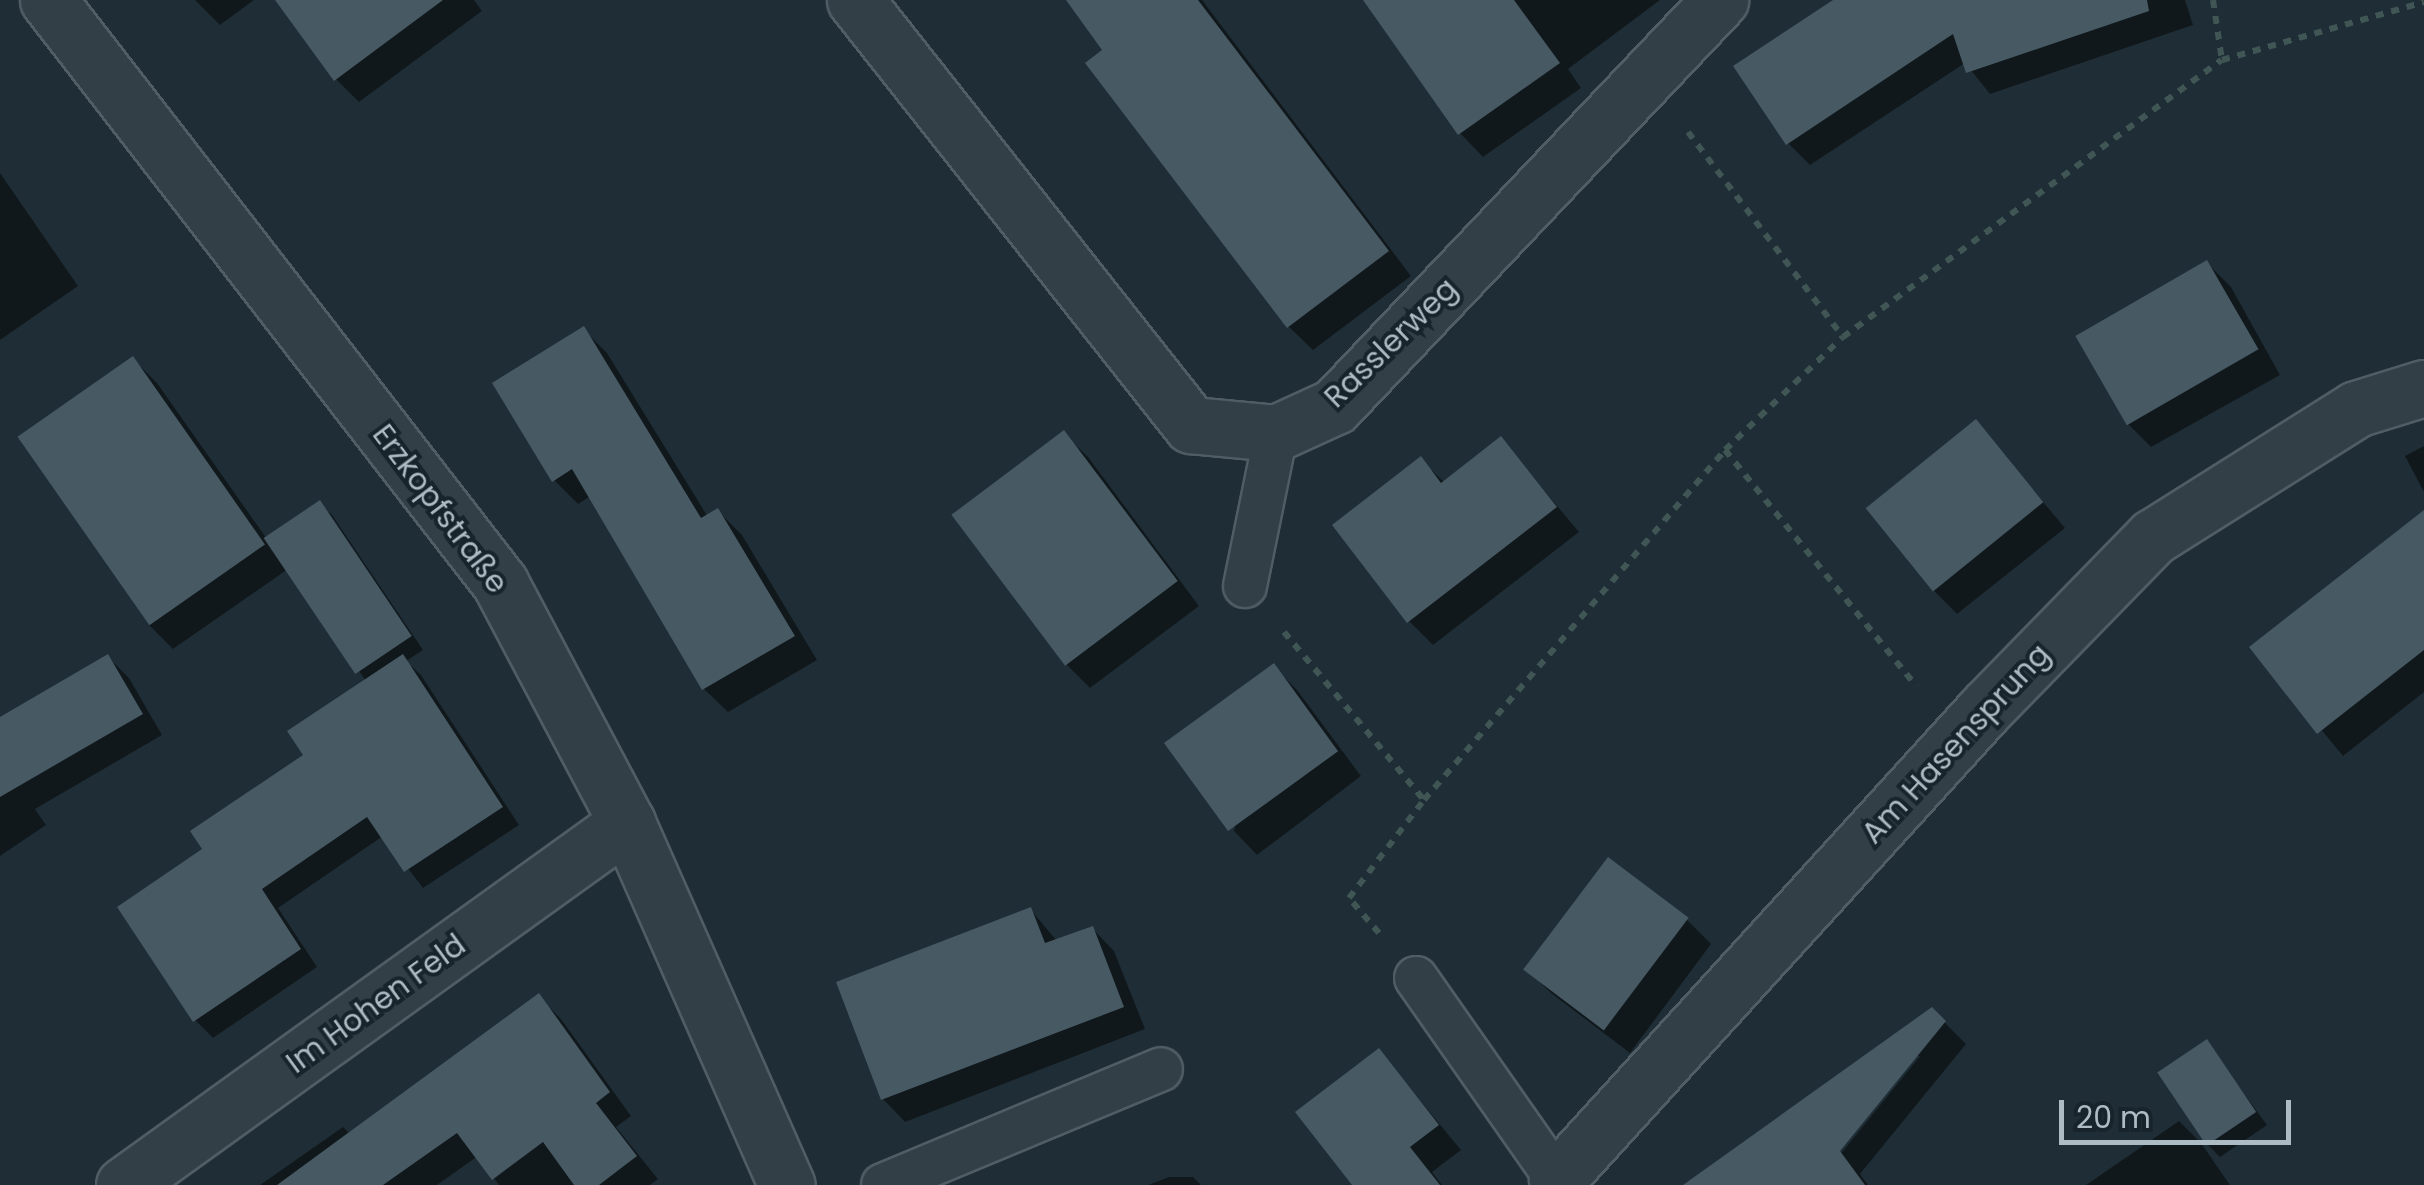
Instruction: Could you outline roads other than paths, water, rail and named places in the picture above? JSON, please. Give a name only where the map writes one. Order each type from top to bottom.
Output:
[{"type":"street","name":"Erzkopfstraße","points":[[48,0],[500,582],[627,823],[787,1185]]},
{"type":"street","name":"Rasslerweg","points":[[855,0],[1192,426],[1276,433],[1335,406],[1720,0]]},
{"type":"street","name":"Am Hasensprung","points":[[1558,1182],[1959,739],[2153,538],[2356,409],[2424,388]]},
{"type":"street","name":"Im Hohen Feld","points":[[124,1185],[627,823]]},
{"type":"lane","points":[[1245,586],[1276,433]]},
{"type":"lane","points":[[1416,978],[1558,1182]]},
{"type":"lane","points":[[883,1185],[1161,1068]]}]
